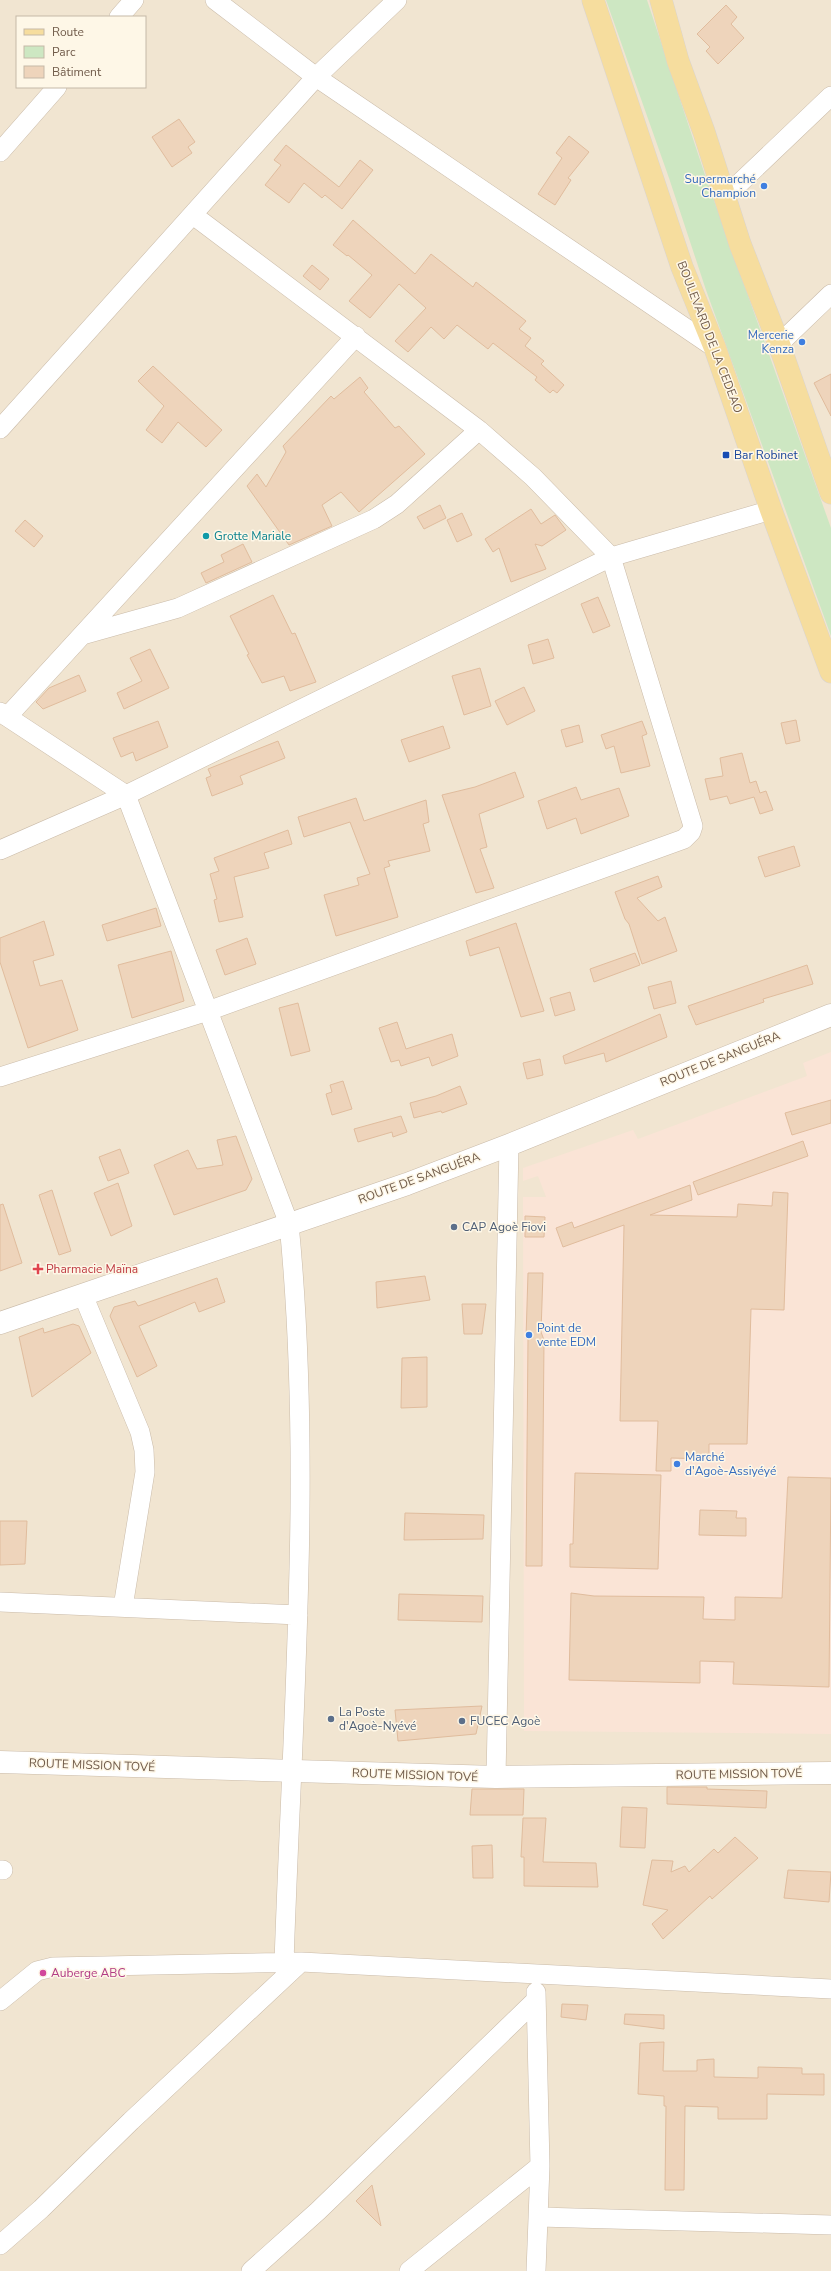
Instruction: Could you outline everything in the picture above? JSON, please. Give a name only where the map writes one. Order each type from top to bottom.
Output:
[{"type":"main road","name":"BOULEVARD DE LA CEDEAO","points":[[593,0],[682,267],[715,348],[771,510],[831,672]]},
{"type":"main road","points":[[661,0],[678,61],[726,196],[740,244],[779,344],[831,493]]},
{"type":"street","points":[[120,16],[134,0]]},
{"type":"street","points":[[215,0],[316,77],[715,348]]},
{"type":"street","points":[[0,429],[316,77],[397,0]]},
{"type":"street","points":[[0,152],[56,88]]},
{"type":"street","points":[[726,196],[831,96]]},
{"type":"street","points":[[0,1077],[208,1011],[684,839],[691,832],[693,826],[611,557],[533,477],[479,430],[356,336],[193,215]]},
{"type":"street","points":[[779,344],[831,294]]},
{"type":"street","points":[[0,2245],[41,2209],[293,1963],[292,1770],[298,1615],[299,1358],[296,1292],[289,1224],[126,795],[4,714],[82,635],[356,336]]},
{"type":"street","points":[[82,635],[178,608],[374,519],[397,504],[479,430]]},
{"type":"street","points":[[0,850],[126,795],[611,557],[771,510]]},
{"type":"street","name":"ROUTE DE SANGUÉRA","points":[[0,1323],[407,1184],[509,1145],[831,1014]]},
{"type":"street","points":[[496,1777],[509,1145]]},
{"type":"street","points":[[83,1295],[140,1432],[144,1450],[145,1472],[123,1607]]},
{"type":"street","points":[[0,1602],[298,1615]]},
{"type":"street","name":"ROUTE MISSION TOVÉ","points":[[0,1762],[496,1777],[831,1773]]},
{"type":"street","points":[[0,2001],[22,1981],[37,1971],[53,1967],[293,1963],[831,1989]]},
{"type":"street","points":[[536,2271],[540,2166],[536,2000],[537,1975]]},
{"type":"street","points":[[251,2271],[318,2211],[536,2000]]},
{"type":"street","points":[[409,2271],[540,2166]]},
{"type":"street","points":[[539,2217],[831,2225]]},
{"type":"shaded area","points":[[0,0],[831,0],[831,2271],[0,2271]]},
{"type":"shaded area","name":"Marché d'Agoè-Assiyéyé","points":[[831,1052],[831,1734],[524,1731],[523,1197],[546,1197],[538,1176],[523,1181],[523,1168],[633,1130],[638,1139],[807,1076],[803,1063]]},
{"type":"green space","points":[[606,0],[647,0],[706,178],[831,528],[831,636],[706,290],[669,178]]},
{"type":"building","points":[[726,5],[737,17],[731,24],[744,38],[718,64],[706,51],[710,47],[697,34]]},
{"type":"building","points":[[179,119],[195,142],[188,147],[192,153],[172,167],[152,137]]},
{"type":"building","points":[[569,136],[589,152],[568,178],[571,180],[555,205],[538,194],[562,158],[556,153]]},
{"type":"building","points":[[286,145],[339,187],[360,160],[373,170],[342,209],[325,195],[322,198],[304,183],[289,203],[265,185],[281,165],[274,160]]},
{"type":"building","points":[[353,220],[415,274],[431,254],[473,287],[476,282],[526,321],[519,329],[531,338],[525,346],[544,361],[541,364],[564,385],[557,393],[553,390],[550,393],[535,380],[537,377],[493,343],[488,349],[457,325],[444,339],[431,327],[408,352],[395,341],[426,308],[399,284],[370,318],[349,301],[372,275],[348,255],[347,256],[333,245]]},
{"type":"building","points":[[312,265],[329,279],[320,290],[303,276]]},
{"type":"building","points":[[153,366],[222,430],[206,447],[178,422],[162,443],[146,430],[164,406],[138,381]]},
{"type":"building","points":[[831,374],[831,416],[814,383]]},
{"type":"building","points":[[360,377],[368,388],[364,392],[395,428],[399,426],[425,454],[359,512],[341,492],[322,505],[332,526],[289,545],[247,486],[257,474],[266,487],[286,452],[283,446],[331,396],[334,399]]},
{"type":"building","points":[[440,505],[446,518],[424,529],[417,517]]},
{"type":"building","points":[[531,509],[541,524],[555,515],[566,530],[542,546],[535,544],[546,569],[511,582],[499,548],[493,552],[485,539]]},
{"type":"building","points":[[462,513],[472,535],[457,542],[447,520]]},
{"type":"building","points":[[25,520],[43,536],[34,547],[15,531]]},
{"type":"building","points":[[243,544],[252,562],[206,583],[201,573],[224,562],[221,555]]},
{"type":"building","points":[[273,595],[292,634],[295,633],[316,682],[290,691],[284,676],[262,683],[247,655],[249,654],[230,616]]},
{"type":"building","points":[[598,597],[610,626],[593,633],[581,604]]},
{"type":"building","points":[[548,639],[554,658],[533,664],[528,645]]},
{"type":"building","points":[[150,649],[169,688],[124,709],[117,693],[142,681],[130,658]]},
{"type":"building","points":[[480,668],[491,706],[464,715],[452,676]]},
{"type":"building","points":[[79,675],[86,691],[43,709],[36,702],[49,688]]},
{"type":"building","points":[[524,687],[535,711],[507,725],[495,701]]},
{"type":"building","points":[[796,720],[800,741],[786,744],[781,723]]},
{"type":"building","points":[[158,721],[168,747],[136,761],[133,752],[121,757],[113,738]]},
{"type":"building","points":[[642,721],[647,734],[642,736],[650,766],[621,773],[614,746],[606,749],[601,735]]},
{"type":"building","points":[[579,725],[583,742],[566,747],[561,730]]},
{"type":"building","points":[[443,726],[450,748],[409,762],[401,740]]},
{"type":"building","points":[[278,741],[285,758],[240,776],[243,784],[212,796],[206,778],[211,776],[208,769]]},
{"type":"building","points":[[742,753],[750,783],[756,781],[760,793],[766,791],[773,810],[760,814],[754,797],[730,804],[727,796],[710,800],[705,779],[723,776],[720,758]]},
{"type":"building","points":[[515,772],[524,797],[479,814],[487,847],[480,849],[494,888],[476,893],[442,795],[475,787]]},
{"type":"building","points":[[576,787],[581,800],[619,788],[629,816],[581,834],[576,818],[547,829],[538,801]]},
{"type":"building","points":[[356,798],[364,821],[426,800],[429,822],[423,824],[430,851],[388,861],[390,866],[384,868],[398,917],[336,936],[324,895],[359,885],[357,878],[370,874],[350,822],[304,837],[298,817]]},
{"type":"building","points":[[288,830],[292,844],[264,853],[269,868],[234,877],[243,917],[219,922],[214,900],[217,899],[210,874],[219,871],[214,858]]},
{"type":"building","points":[[794,846],[800,866],[765,877],[758,857]]},
{"type":"building","points":[[658,876],[662,887],[637,898],[658,921],[665,917],[677,951],[642,964],[629,924],[625,919],[615,892]]},
{"type":"building","points":[[156,908],[161,926],[107,941],[102,925]]},
{"type":"building","points":[[44,921],[54,955],[33,961],[40,986],[62,980],[78,1030],[28,1048],[0,962],[0,938]]},
{"type":"building","points":[[516,923],[544,1011],[521,1017],[499,947],[470,956],[466,941]]},
{"type":"building","points":[[247,938],[256,964],[225,975],[216,950]]},
{"type":"building","points":[[171,951],[184,1001],[132,1018],[118,965]]},
{"type":"building","points":[[635,953],[640,965],[594,982],[590,969]]},
{"type":"building","points":[[807,965],[813,984],[763,999],[764,1002],[696,1025],[688,1006]]},
{"type":"building","points":[[671,981],[676,1003],[654,1009],[648,987]]},
{"type":"building","points":[[570,992],[575,1010],[555,1016],[550,998]]},
{"type":"building","points":[[298,1003],[310,1051],[291,1056],[279,1008]]},
{"type":"building","points":[[660,1014],[667,1037],[606,1062],[604,1053],[565,1064],[563,1056]]},
{"type":"building","points":[[397,1022],[406,1049],[452,1034],[458,1056],[432,1066],[429,1057],[401,1066],[399,1060],[391,1062],[379,1028]]},
{"type":"building","points":[[540,1059],[543,1075],[527,1079],[523,1063]]},
{"type":"building","points":[[343,1081],[352,1109],[332,1115],[326,1094],[332,1092],[330,1085]]},
{"type":"building","points":[[460,1086],[467,1104],[442,1113],[441,1111],[414,1118],[410,1103],[436,1096]]},
{"type":"building","points":[[831,1100],[831,1123],[792,1135],[785,1113]]},
{"type":"building","points":[[401,1116],[407,1132],[393,1137],[392,1132],[358,1142],[354,1129]]},
{"type":"building","points":[[236,1136],[252,1179],[246,1190],[174,1215],[154,1165],[188,1150],[197,1169],[223,1165],[217,1140]]},
{"type":"building","points":[[803,1141],[808,1156],[698,1195],[693,1182]]},
{"type":"building","points":[[120,1149],[129,1173],[108,1181],[99,1157]]},
{"type":"building","points":[[118,1183],[132,1226],[111,1236],[94,1193]]},
{"type":"building","points":[[690,1185],[692,1200],[650,1215],[737,1217],[738,1204],[772,1206],[773,1192],[788,1193],[784,1310],[751,1309],[747,1444],[709,1444],[709,1459],[671,1458],[671,1471],[656,1471],[658,1421],[620,1421],[624,1225],[563,1247],[556,1228],[572,1222],[574,1228]]},
{"type":"building","points":[[52,1190],[71,1251],[59,1255],[39,1195]]},
{"type":"building","points":[[3,1204],[22,1263],[0,1271],[0,1205]]},
{"type":"building","points":[[525,1216],[545,1217],[544,1237],[525,1237]]},
{"type":"building","points":[[528,1273],[543,1273],[541,1332],[544,1340],[542,1566],[526,1566],[528,1338],[526,1338]]},
{"type":"building","points":[[425,1276],[430,1300],[377,1308],[376,1282]]},
{"type":"building","points":[[217,1278],[225,1302],[199,1312],[195,1302],[139,1326],[157,1366],[137,1377],[110,1316],[114,1307],[135,1301],[138,1306]]},
{"type":"building","points":[[462,1304],[486,1304],[482,1334],[464,1334]]},
{"type":"building","points":[[73,1324],[79,1326],[91,1353],[32,1397],[19,1337],[43,1328],[44,1333]]},
{"type":"building","points":[[427,1357],[427,1407],[401,1408],[402,1358]]},
{"type":"building","points":[[575,1473],[661,1475],[658,1569],[570,1567],[570,1544],[573,1544]]},
{"type":"building","points":[[788,1477],[831,1478],[829,1687],[733,1684],[734,1662],[700,1661],[700,1683],[569,1680],[571,1593],[594,1596],[704,1597],[703,1619],[735,1620],[735,1597],[782,1598]]},
{"type":"building","points":[[700,1510],[737,1511],[736,1518],[746,1518],[746,1536],[699,1535]]},
{"type":"building","points":[[405,1513],[484,1515],[483,1539],[404,1540]]},
{"type":"building","points":[[0,1521],[27,1521],[25,1564],[0,1565]]},
{"type":"building","points":[[399,1594],[483,1596],[482,1622],[398,1620]]},
{"type":"building","points":[[482,1706],[476,1734],[398,1741],[395,1710]]},
{"type":"building","points":[[667,1787],[707,1787],[707,1789],[767,1791],[766,1808],[667,1804]]},
{"type":"building","points":[[472,1789],[524,1789],[523,1815],[470,1815]]},
{"type":"building","points":[[622,1807],[647,1808],[645,1848],[620,1847]]},
{"type":"building","points":[[523,1818],[546,1818],[543,1862],[596,1863],[598,1887],[524,1886],[524,1857],[521,1857]]},
{"type":"building","points":[[735,1837],[758,1858],[712,1899],[710,1896],[663,1939],[652,1924],[668,1910],[643,1905],[652,1860],[673,1861],[671,1872],[685,1866],[689,1872],[714,1849],[718,1853]]},
{"type":"building","points":[[492,1845],[493,1878],[473,1878],[472,1846]]},
{"type":"building","points":[[788,1870],[831,1872],[829,1902],[784,1898]]},
{"type":"building","points":[[562,2004],[588,2005],[586,2020],[561,2017]]},
{"type":"building","points":[[625,2014],[664,2015],[664,2029],[624,2024]]},
{"type":"building","points":[[664,2042],[663,2071],[697,2071],[697,2060],[714,2059],[714,2077],[758,2078],[758,2067],[802,2068],[802,2074],[824,2074],[824,2095],[767,2094],[767,2119],[718,2119],[718,2107],[685,2106],[684,2190],[665,2190],[666,2106],[664,2106],[664,2096],[638,2094],[640,2043]]},
{"type":"building","points":[[372,2185],[381,2226],[356,2201]]},
{"type":"place","name":"Supermarché Champion","points":[[764,186]]},
{"type":"place","name":"Mercerie Kenza","points":[[802,342]]},
{"type":"place","name":"Bar Robinet","points":[[726,455]]},
{"type":"place","name":"Grotte Mariale","points":[[206,536]]},
{"type":"place","name":"CAP Agoè Fiovi","points":[[454,1227]]},
{"type":"place","name":"Pharmacie Maïna","points":[[38,1269]]},
{"type":"place","name":"Point de vente EDM","points":[[529,1335]]},
{"type":"place","name":"Marché d'Agoè-Assiyéyé","points":[[677,1464]]},
{"type":"place","name":"La Poste d'Agoè-Nyévé","points":[[331,1719]]},
{"type":"place","name":"FUCEC Agoè","points":[[462,1721]]},
{"type":"place","name":"Auberge ABC","points":[[43,1973]]}]
